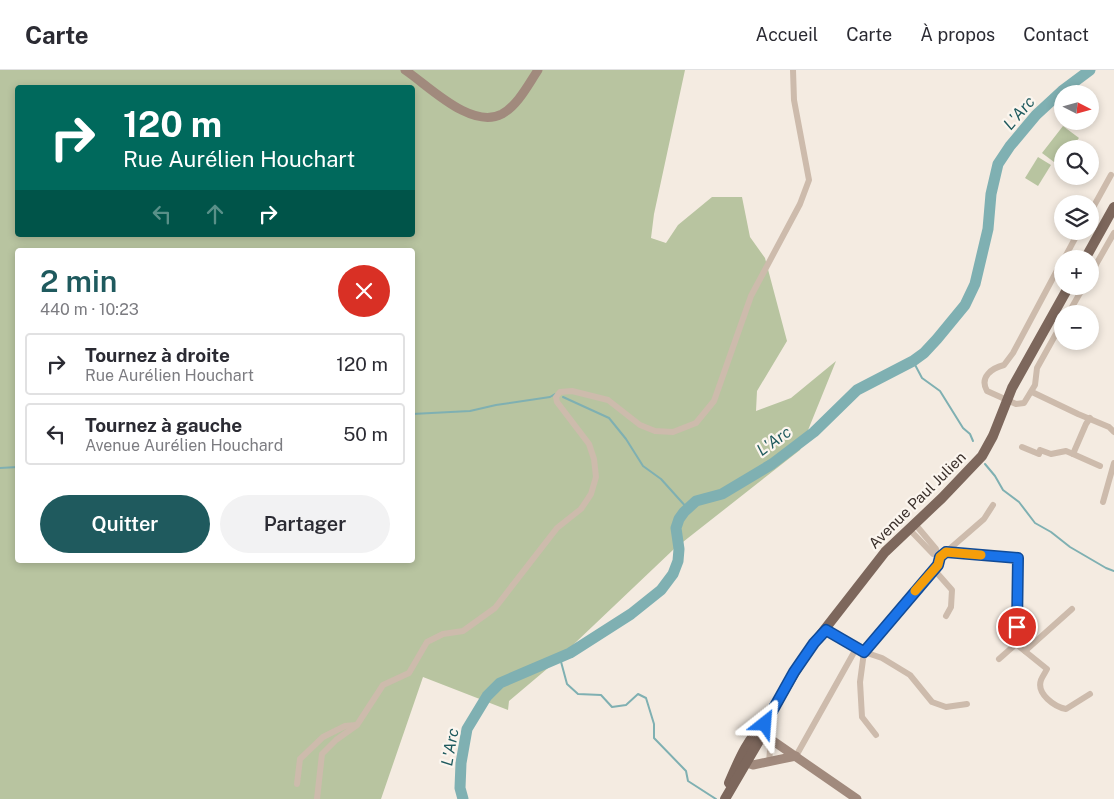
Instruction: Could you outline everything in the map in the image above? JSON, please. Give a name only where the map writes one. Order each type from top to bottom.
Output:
[{"type":"main road","points":[[1090,250],[1114,207]]},
{"type":"main road","name":"Avenue Paul Julien","points":[[723,799],[737,765],[766,722],[794,672],[814,643],[885,552],[959,482],[982,456],[993,436],[1007,400],[1065,295]]},
{"type":"main road","name":"Avenue Paul Julien","points":[[723,799],[747,764],[758,733]]},
{"type":"street","points":[[405,70],[451,104],[468,114],[480,118],[491,118],[502,114],[520,96],[538,70]]},
{"type":"street","points":[[317,799],[322,754],[336,740],[357,725],[383,685],[409,673],[427,642],[443,634],[463,631],[495,608],[557,528],[581,509],[591,494],[596,477],[594,459],[589,444],[582,433],[557,402],[556,397],[560,392],[572,391],[608,400],[640,425],[655,431],[673,432],[696,423],[714,401],[751,296],[800,204],[809,180],[794,100],[793,70]]},
{"type":"street","points":[[1099,197],[1111,175]]},
{"type":"street","points":[[1099,259],[1114,233]]},
{"type":"street","points":[[1054,277],[1013,353],[1004,365],[993,367],[986,374],[985,387],[990,393],[1020,405],[1027,400],[1035,384],[1037,368],[1054,337]]},
{"type":"street","points":[[1032,392],[1109,427],[1114,432]]},
{"type":"street","points":[[1073,454],[1090,418]]},
{"type":"street","points":[[1022,447],[1039,454],[1040,450],[1051,454],[1066,451],[1100,466]]},
{"type":"street","points":[[1103,502],[1114,463]]},
{"type":"street","points":[[912,527],[933,554],[938,555],[946,552],[984,520],[993,505]]},
{"type":"street","points":[[946,552],[1018,558],[1016,644],[999,659]]},
{"type":"street","points":[[938,555],[937,573],[952,590],[951,608],[946,616]]},
{"type":"street","points":[[876,735],[862,718],[860,682],[864,652],[938,565]]},
{"type":"street","points":[[1025,651],[1072,609]]},
{"type":"street","points":[[826,630],[864,652],[882,658],[910,675],[932,702],[946,707],[967,704]]},
{"type":"street","points":[[1016,644],[1047,669],[1040,682],[1041,691],[1060,708],[1070,709],[1090,694]]},
{"type":"street","points":[[747,764],[769,763],[796,756],[857,647]]},
{"type":"street","points":[[297,784],[300,759],[317,742],[345,726],[357,725]]},
{"type":"street","points":[[758,733],[775,741],[857,799]]},
{"type":"street","points":[[769,763],[770,750],[775,741]]},
{"type":"green space","points":[[0,70],[685,70],[654,214],[651,238],[666,243],[678,225],[712,197],[742,197],[750,237],[765,258],[787,341],[757,391],[756,411],[791,398],[836,361],[800,450],[674,549],[554,663],[509,701],[508,710],[423,677],[381,799],[0,799]]},
{"type":"green space","points":[[1060,130],[1068,130],[1079,138],[1077,140],[1054,140],[1054,162],[1042,153]]},
{"type":"green space","points":[[1038,157],[1051,165],[1038,186],[1025,178]]},
{"type":"waterway","name":"L'Arc","points":[[463,799],[460,788],[461,763],[467,729],[487,696],[500,683],[570,653],[631,614],[661,590],[673,574],[678,561],[679,549],[676,528],[684,512],[696,501],[722,494],[772,464],[814,432],[857,390],[913,361],[924,353],[937,339],[965,305],[975,284],[988,229],[991,194],[998,164],[1010,146],[1036,115],[1062,91],[1090,70]]},
{"type":"waterway","points":[[913,361],[922,378],[940,391],[973,441]]},
{"type":"waterway","points":[[415,414],[470,411],[550,397],[555,394]]},
{"type":"waterway","points":[[563,397],[609,418],[626,439],[643,466],[661,479],[688,509]]},
{"type":"waterway","points":[[985,464],[1003,490],[1019,502],[1035,523],[1051,532],[1070,547],[1114,571]]},
{"type":"waterway","points":[[0,468],[15,467]]},
{"type":"waterway","points":[[560,658],[567,684],[578,694],[601,695],[612,707],[626,705],[638,694],[646,698],[654,724],[654,738],[686,771],[688,781],[716,799]]},
{"type":"slow traffic","points":[[915,591],[938,565],[940,557],[946,552],[981,555]]},
{"type":"route","points":[[765,724],[794,672],[814,643],[826,630],[864,652],[938,565],[940,557],[946,552],[1018,558],[1017,627]]}]
